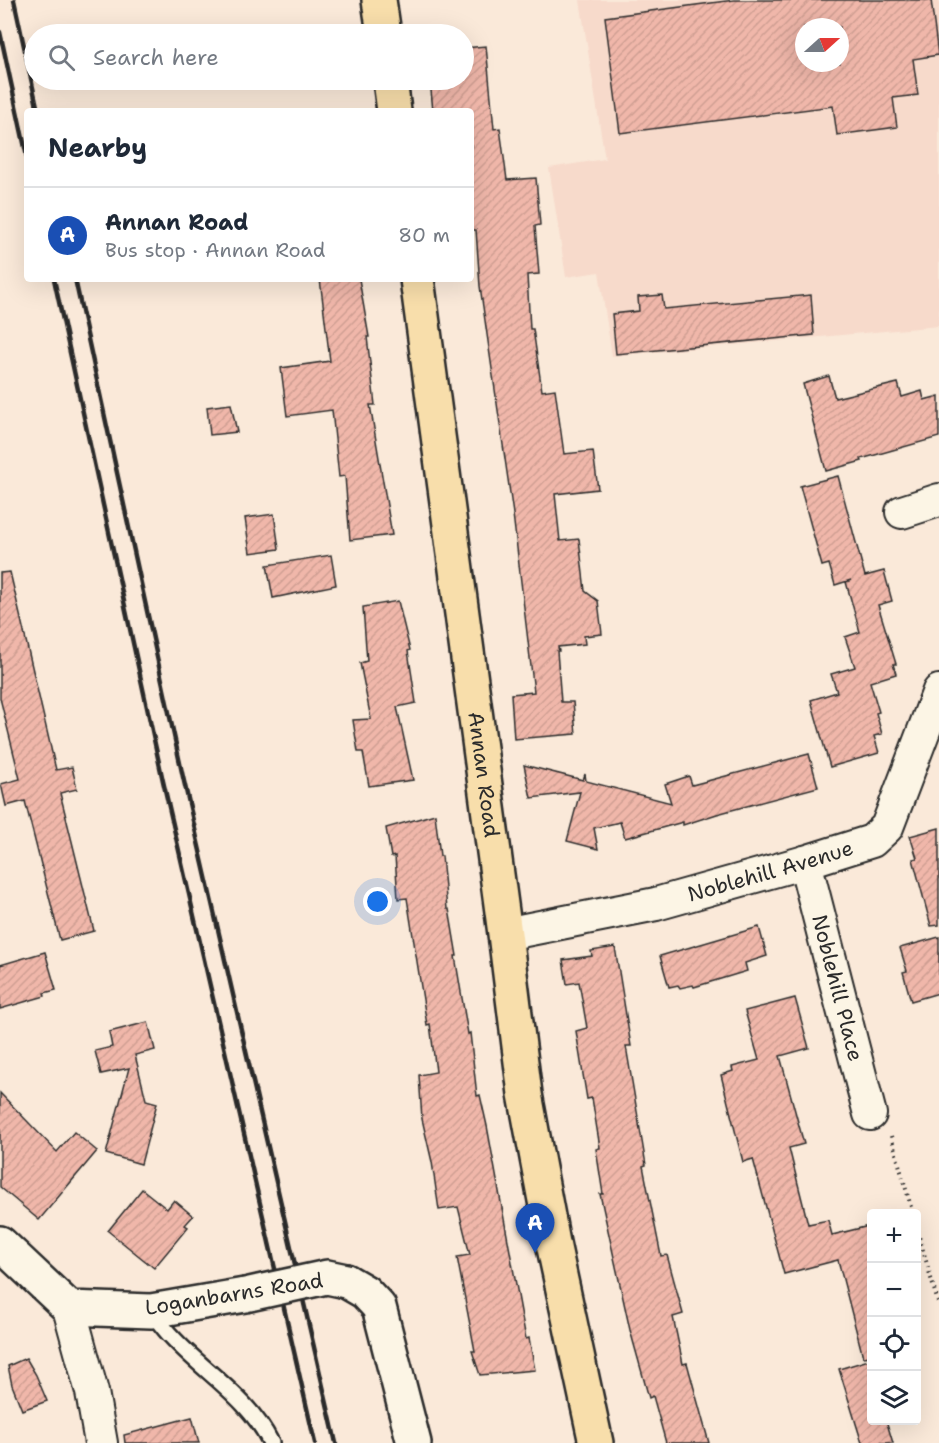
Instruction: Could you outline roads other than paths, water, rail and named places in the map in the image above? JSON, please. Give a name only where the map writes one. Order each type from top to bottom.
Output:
[{"type":"main road","points":[[379,0],[383,24]]},
{"type":"main road","points":[[391,90],[394,108]]},
{"type":"main road","name":"Annan Road","points":[[417,282],[525,1094],[553,1243],[596,1443]]},
{"type":"street","points":[[902,512],[939,500]]},
{"type":"street","name":"Noblehill Avenue","points":[[505,934],[656,904],[872,841],[888,827],[939,692]]},
{"type":"street","name":"Noblehill Place","points":[[805,862],[870,1114]]},
{"type":"street","points":[[0,1243],[69,1308],[92,1392],[101,1443]]},
{"type":"street","name":"Loganbarns Road","points":[[69,1308],[151,1311],[245,1295],[327,1277],[346,1281],[365,1292],[379,1307],[414,1443]]},
{"type":"lane","points":[[151,1311],[172,1338],[225,1385],[259,1421],[272,1443]]},
{"type":"railway","points":[[14,0],[24,46]]},
{"type":"railway","points":[[0,32],[24,143]]},
{"type":"railway","points":[[33,90],[37,108]]},
{"type":"railway","points":[[55,282],[163,781],[315,1443]]},
{"type":"railway","points":[[76,282],[183,777],[336,1443]]},
{"type":"place","name":"Annan Road","points":[[535,1253]]}]
